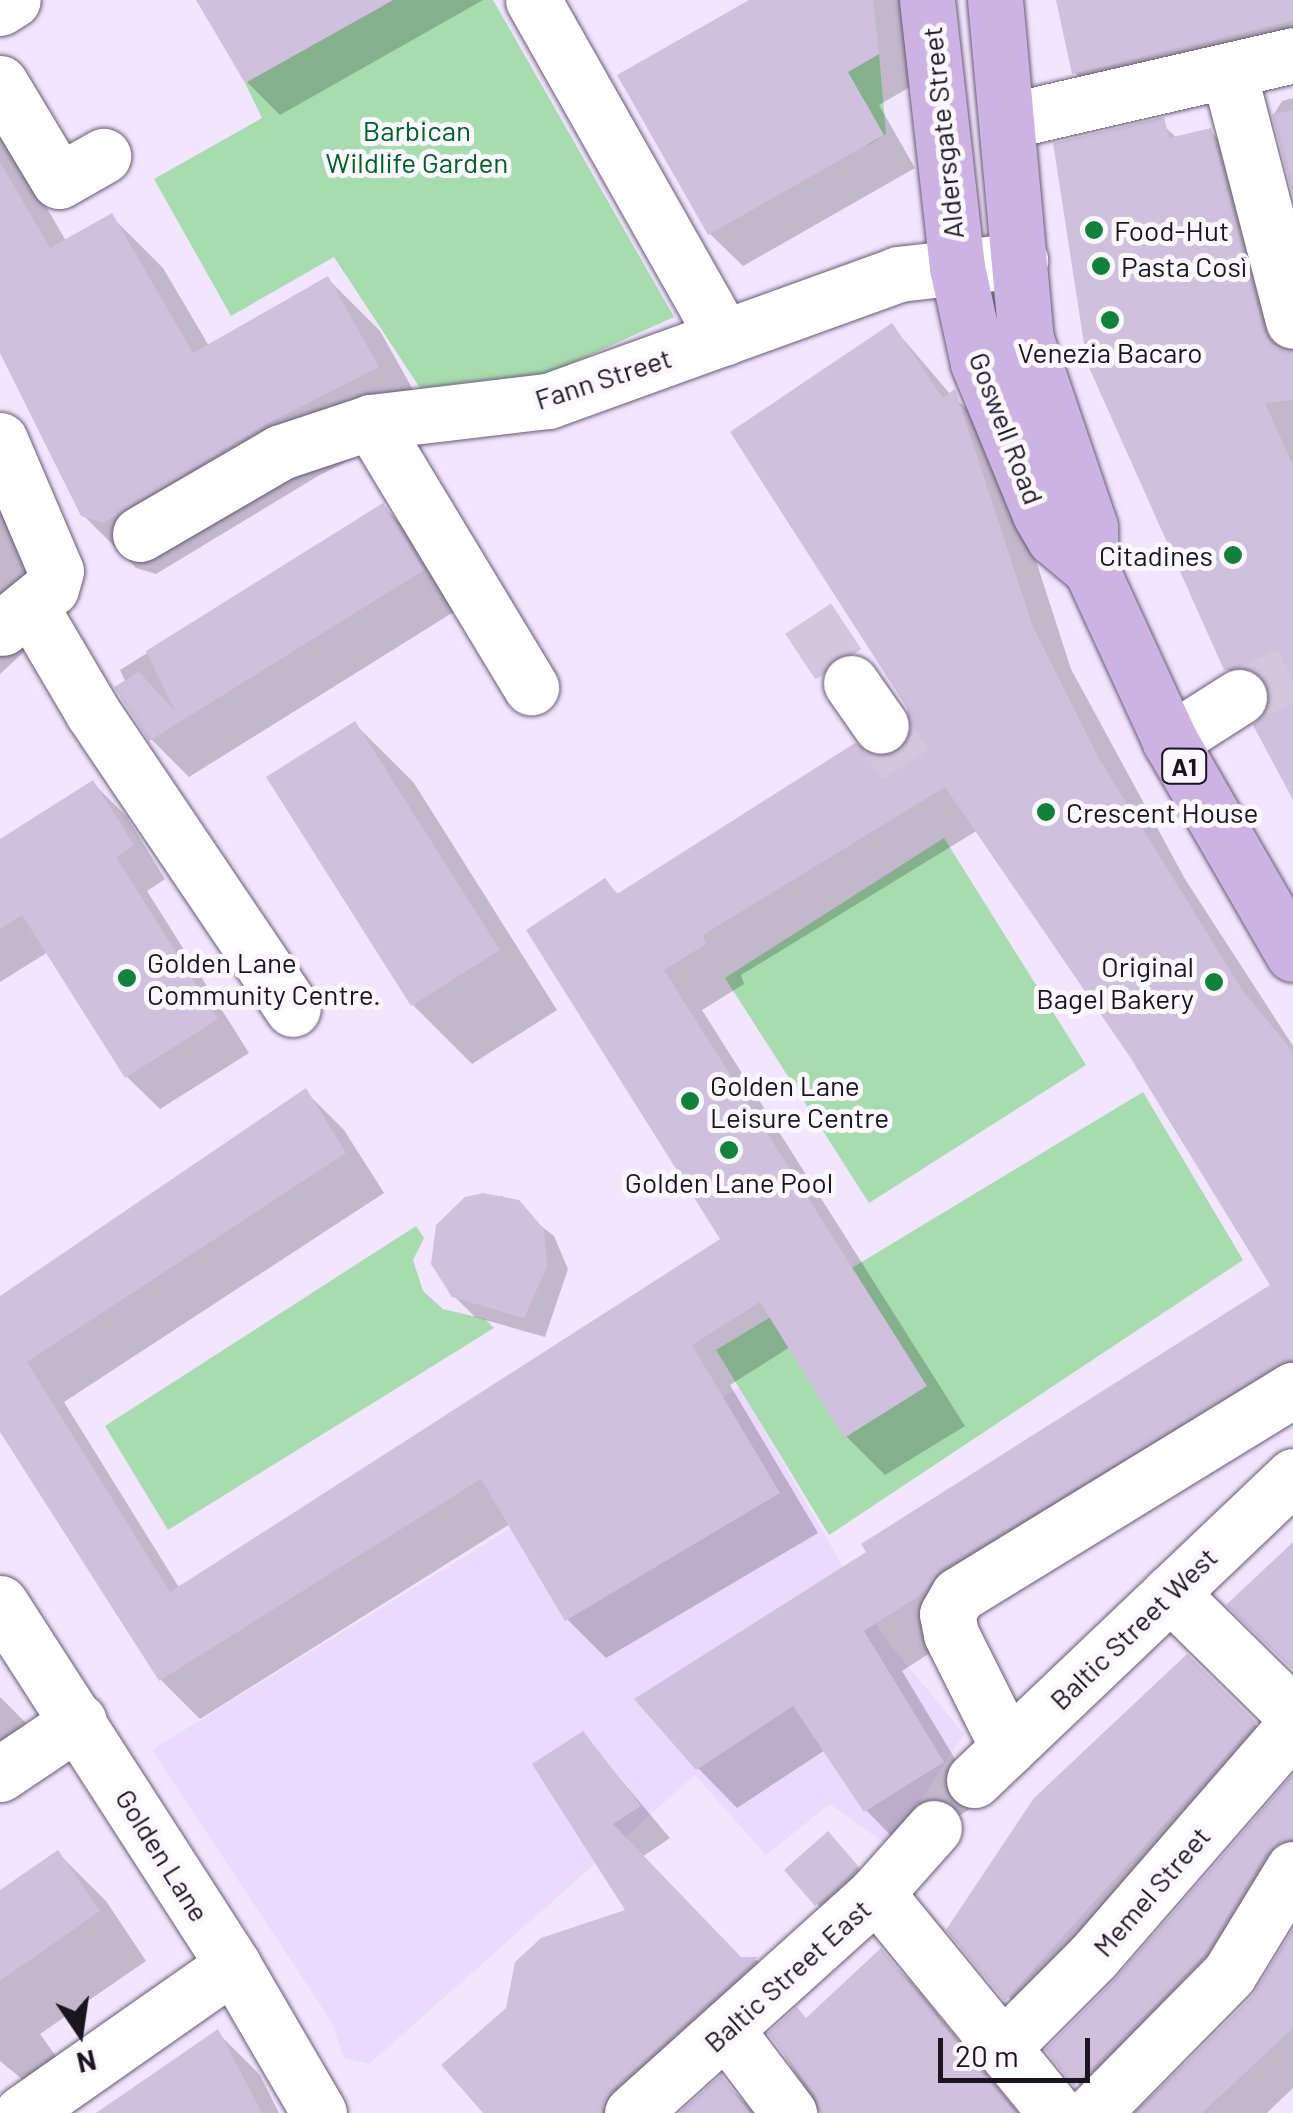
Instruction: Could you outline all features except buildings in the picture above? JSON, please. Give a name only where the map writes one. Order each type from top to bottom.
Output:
[{"type":"main road","name":"Aldersgate Street","points":[[928,0],[957,267]]},
{"type":"main road","name":"A1","points":[[994,0],[1020,260]]},
{"type":"main road","name":"Goswell Road","points":[[1020,260],[1026,339],[1090,527],[1092,569],[1170,741],[1293,954]]},
{"type":"main road","name":"Goswell Road","points":[[957,267],[978,363],[1010,452],[1054,538],[1092,569]]},
{"type":"street","points":[[0,8],[13,0]]},
{"type":"street","points":[[533,0],[724,338]]},
{"type":"street","points":[[1008,121],[1229,73],[1293,55]]},
{"type":"street","points":[[1229,73],[1293,322]]},
{"type":"street","points":[[0,82],[59,181],[103,156]]},
{"type":"street","name":"Fann Street","points":[[140,534],[281,452],[372,422],[548,401],[898,274],[1020,260]]},
{"type":"street","points":[[372,422],[532,687]]},
{"type":"street","points":[[0,440],[28,602],[93,713],[293,1009]]},
{"type":"street","points":[[1170,741],[1240,697]]},
{"type":"street","name":"Baltic Street West","points":[[1293,1390],[958,1596],[948,1614],[950,1634],[991,1764],[1293,1476]]},
{"type":"street","points":[[1170,1593],[1293,1714]]},
{"type":"street","name":"Golden Lane","points":[[0,1603],[233,1966],[319,2113]]},
{"type":"street","points":[[0,1774],[79,1722]]},
{"type":"street","name":"Memel Street","points":[[1002,2048],[1093,1957],[1293,1727]]},
{"type":"street","name":"Baltic Street East","points":[[632,2113],[876,1893],[934,1828]]},
{"type":"street","points":[[1092,2113],[1229,1974],[1293,1869]]},
{"type":"street","points":[[876,1893],[1056,2113]]},
{"type":"street","points":[[22,2113],[233,1966]]},
{"type":"street","points":[[727,2031],[789,2113]]},
{"type":"shaded area","points":[[739,1387],[883,1636],[964,1734],[890,1847],[830,1804],[766,1855],[695,1775],[369,2064],[344,2058],[331,2021],[152,1750]]},
{"type":"green space","name":"Barbican Wildlife Garden","points":[[393,0],[493,0],[674,317],[550,373],[420,388],[334,257],[231,316],[154,179],[262,118],[245,83]]},
{"type":"green space","points":[[879,54],[886,134],[868,145],[832,81]]},
{"type":"green space","points":[[944,838],[1086,1065],[869,1203],[725,978]]},
{"type":"green space","points":[[1143,1092],[1243,1260],[829,1535],[716,1350]]},
{"type":"green space","points":[[416,1226],[424,1238],[413,1260],[423,1291],[443,1309],[485,1319],[494,1328],[168,1530],[105,1426]]},
{"type":"tunnel","points":[[808,618],[851,683]]},
{"type":"tunnel","points":[[1239,697],[1293,673]]},
{"type":"tunnel","points":[[881,726],[905,764]]},
{"type":"place","name":"Food-Hut","points":[[1094,230]]},
{"type":"place","name":"Pasta Così","points":[[1101,266]]},
{"type":"place","name":"Venezia Bacaro","points":[[1110,320]]},
{"type":"place","name":"Citadines","points":[[1233,555]]},
{"type":"place","name":"Crescent House","points":[[1046,812]]},
{"type":"place","name":"Golden Lane Community Centre.","points":[[127,978]]},
{"type":"place","name":"Original Bagel Bakery","points":[[1214,982]]},
{"type":"place","name":"Golden Lane Leisure Centre","points":[[690,1101]]},
{"type":"place","name":"Golden Lane Pool","points":[[729,1150]]}]
